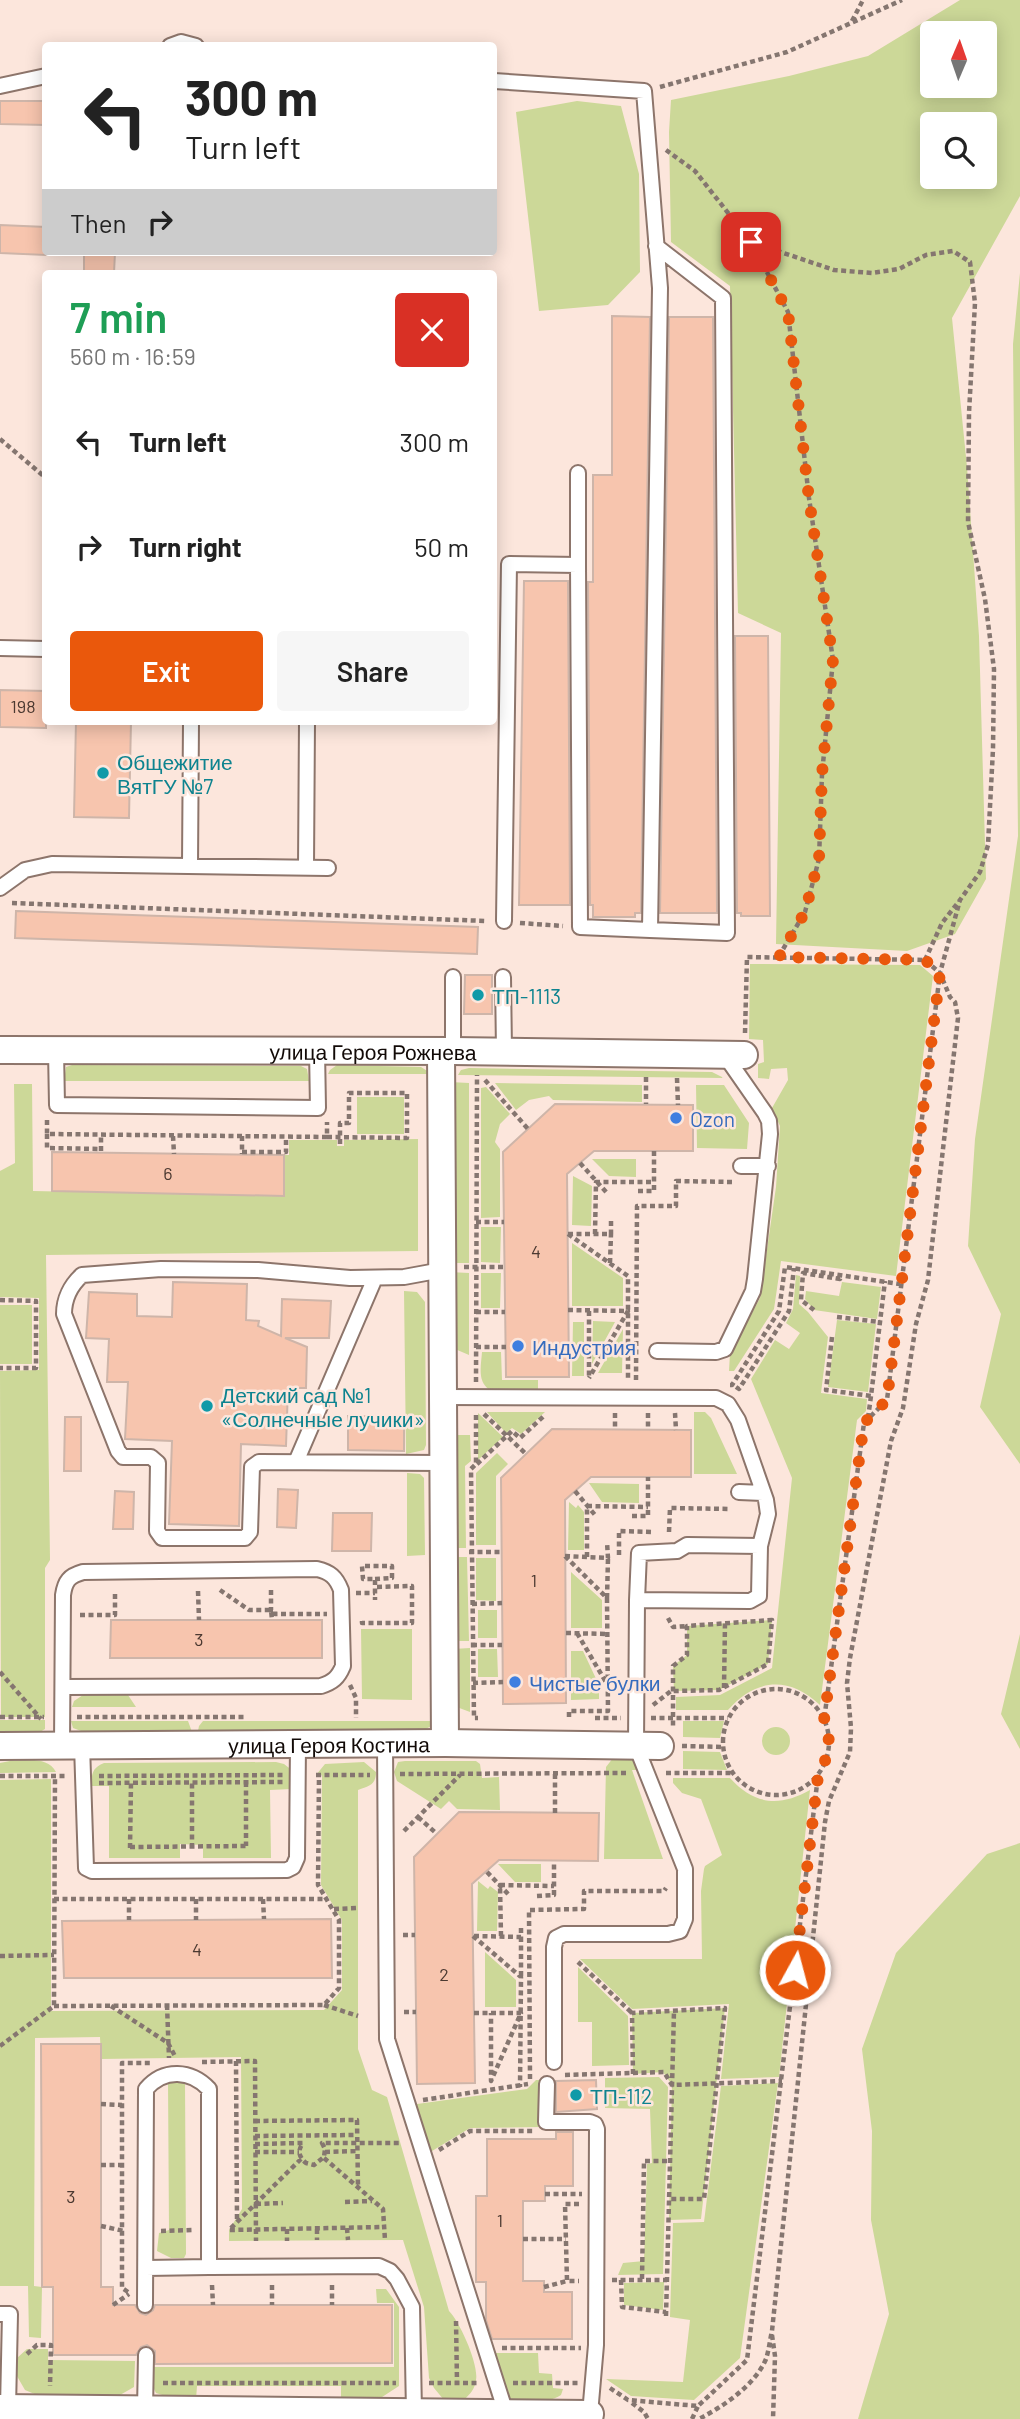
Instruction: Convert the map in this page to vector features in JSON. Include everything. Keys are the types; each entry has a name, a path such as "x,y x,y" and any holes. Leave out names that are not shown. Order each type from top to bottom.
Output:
{"street":[{"name":"улица Героя Рожнева","path":"0,1050 503,1051 734,1055"},
{"path":"445,1743 442,1269 447,1051"},
{"name":"улица Героя Костина","path":"0,1746 445,1743 648,1746"},
{"path":"4,2408 589,2416"}],"lane":[{"path":"0,86 42,77"},
{"path":"497,81 644,91 660,288 650,930"},
{"path":"578,473 580,927 727,933 723,299 656,246"},
{"path":"504,921 509,564 578,565"},
{"path":"0,648 42,649"},
{"path":"190,865 191,725"},
{"path":"306,867 307,725"},
{"path":"0,888 25,870 51,864 328,868"},
{"path":"447,1051 453,977"},
{"path":"503,977 503,1051"},
{"path":"57,1050 57,1105 318,1108 317,1051"},
{"path":"657,1351 716,1352 725,1349 752,1291 768,1166 769,1121 734,1055"},
{"path":"747,1166 768,1166"},
{"path":"442,1269 404,1277 350,1279 244,1269 161,1269 82,1275 75,1282 64,1303 64,1314 118,1451 123,1457 151,1457 158,1463 157,1531 162,1538 245,1538 250,1532 251,1467 258,1462 443,1463"},
{"path":"296,1462 375,1278"},
{"path":"443,1398 478,1403 630,1397 716,1398 727,1404 742,1428 764,1493 768,1514 760,1546 760,1592 754,1599 637,1601"},
{"path":"741,1492 764,1493"},
{"path":"554,2062 556,1938 564,1934 668,1934 680,1931 685,1919 685,1869 648,1746 635,1718 639,1553 677,1550 687,1545 760,1546"},
{"path":"63,1687 321,1686 332,1683 343,1666 341,1590 338,1581 329,1572 317,1569 83,1572 72,1575 65,1583 63,1595 63,1687 63,1717 83,1776 86,1868 92,1871 287,1870 293,1867 297,1858 298,1744"},
{"path":"385,1744 387,2039 506,2413"},
{"path":"145,2305 146,2089 162,2076 176,2073 201,2080 209,2089 209,2267"},
{"path":"541,2080 546,2122 590,2122 595,2124 597,2129 594,2383 589,2416"},
{"path":"146,2268 379,2266 390,2271 403,2287 413,2313 413,2383 401,2414"},
{"path":"0,2314 10,2315 9,2372 4,2408"},
{"path":"145,2410 146,2355"}],"path":[{"path":"852,22 863,0"},
{"path":"644,91 787,52 902,0"},
{"path":"648,137 695,171 751,242 788,312 809,499 833,660 822,774 819,859 805,912 779,957"},
{"path":"751,242 834,270 872,273 899,269 926,255 953,251 970,262 975,303 969,413 968,522 985,599 994,669 988,845 980,872 942,923 925,960"},
{"path":"0,439 42,475"},
{"path":"824,1720 864,1423 887,1400 940,973 960,900"},
{"path":"12,903 504,921 580,927"},
{"path":"698,2406 701,2419 752,2380 766,2358 772,2331 825,1822 830,1801 850,1752 847,1683 850,1658 891,1441 903,1408 916,1324 928,1280 958,1018 955,1002 950,997 940,973 925,960 747,957 734,1055"},
{"path":"476,1464 477,1075"},
{"path":"477,1087 491,1075"},
{"path":"677,1078 678,1105"},
{"path":"485,1080 528,1129"},
{"path":"327,1138 340,1138 407,1138 407,1093 349,1093 349,1123 340,1123 340,1138 340,1146"},
{"path":"47,1134 47,1148 101,1151 101,1135"},
{"path":"173,1136 174,1154"},
{"path":"242,1136 242,1153 286,1153 286,1137"},
{"path":"638,1191 654,1191 654,1151"},
{"path":"580,1163 607,1193"},
{"path":"630,1397 637,1206 676,1206 676,1181 751,1182 747,1166"},
{"path":"596,1182 654,1182"},
{"path":"596,1182 596,1234"},
{"path":"610,1264 611,1219"},
{"path":"476,1222 504,1222"},
{"path":"611,1234 568,1234 628,1276 630,1397"},
{"path":"442,1269 505,1267"},
{"path":"739,1389 789,1311 794,1270 840,1279 841,1275"},
{"path":"803,1273 801,1300 814,1310"},
{"path":"868,1419 885,1282"},
{"path":"0,1300 36,1301 36,1368 0,1368"},
{"path":"568,1310 628,1311"},
{"path":"589,1311 589,1398"},
{"path":"589,1378 628,1311"},
{"path":"476,1312 505,1312"},
{"path":"837,1317 880,1322"},
{"path":"832,1337 825,1390 871,1396"},
{"path":"476,1347 506,1347"},
{"path":"615,1429 615,1408 630,1397"},
{"path":"478,1403 492,1409"},
{"path":"478,1403 506,1436 526,1454"},
{"path":"648,1408 648,1430"},
{"path":"483,1718 474,1718 471,1469 512,1431 520,1438 552,1409 540,1409"},
{"path":"676,1430 675,1409 685,1409"},
{"path":"632,1516 648,1516 648,1477"},
{"path":"575,1491 595,1515"},
{"path":"619,1559 619,1531 670,1532 670,1508 743,1509 741,1492"},
{"path":"587,1506 648,1507"},
{"path":"587,1506 587,1557"},
{"path":"607,1542 608,1711"},
{"path":"444,1553 502,1552"},
{"path":"607,1598 565,1556 608,1558"},
{"path":"362,1566 392,1566 393,1578 375,1579 363,1579 362,1566"},
{"path":"375,1579 375,1600"},
{"path":"362,1613 362,1623 367,1626 412,1623 412,1587 375,1587"},
{"path":"220,1590 249,1610 275,1610 275,1614 335,1614"},
{"path":"184,1591 233,1590"},
{"path":"258,1590 285,1590"},
{"path":"271,1590 272,1620"},
{"path":"105,1591 129,1591"},
{"path":"72,1615 115,1618 115,1591"},
{"path":"198,1591 199,1620"},
{"path":"362,1593 362,1603"},
{"path":"472,1604 502,1604"},
{"path":"635,1718 674,1691 719,1690 768,1664 772,1620 673,1627 666,1614"},
{"path":"724,1688 725,1623"},
{"path":"674,1691 673,1666 687,1655 687,1626"},
{"path":"566,1633 607,1634"},
{"path":"577,1633 608,1685"},
{"path":"444,1646 502,1645"},
{"path":"0,1672 40,1717"},
{"path":"473,1683 503,1682"},
{"path":"774,1688 791,1690 807,1698 819,1710 830,1742 827,1760 818,1776 804,1788 788,1794 770,1795 752,1790 738,1780 727,1765 723,1747 728,1718 742,1700 757,1692 774,1688"},
{"path":"569,1718 569,1711 618,1711 618,1718"},
{"path":"0,1717 249,1717"},
{"path":"342,1718 369,1718"},
{"path":"556,1718 578,1718"},
{"path":"588,1718 728,1718"},
{"path":"648,1746 723,1747"},
{"path":"192,1858 192,1782 196,1762"},
{"path":"555,1774 555,1813"},
{"path":"83,1776 91,1783 131,1783 285,1782 298,1775"},
{"path":"319,1775 318,1885 340,1920 339,1987 324,2005"},
{"path":"54,2006 55,1776"},
{"path":"692,2419 698,2406 747,2360 818,1776"},
{"path":"246,1782 246,1858"},
{"path":"130,1858 131,1783"},
{"path":"418,1817 437,1834"},
{"path":"130,1847 246,1846"},
{"path":"537,1896 554,1895 554,1861"},
{"path":"486,1872 509,1895"},
{"path":"500,1885 554,1886"},
{"path":"500,1885 501,1936"},
{"path":"54,1899 327,1899"},
{"path":"129,1899 129,1920"},
{"path":"196,1899 197,1920"},
{"path":"263,1899 264,1919"},
{"path":"333,1909 358,1909"},
{"path":"520,2087 522,1928"},
{"path":"521,1937 473,1936 521,1977"},
{"path":"0,1956 54,1955"},
{"path":"578,1962 632,2013 633,2074"},
{"path":"167,2005 169,2062"},
{"path":"0,2046 54,2006 324,2005 358,2016"},
{"path":"110,2006 168,2043"},
{"path":"632,2013 725,2008 704,2199 669,2199"},
{"path":"621,2280 622,2307 666,2314 674,2011"},
{"path":"474,2012 521,2013"},
{"path":"491,2013 491,2091"},
{"path":"491,2081 521,2013"},
{"path":"153,2063 162,2056 168,2043"},
{"path":"236,2061 237,2222"},
{"path":"196,2062 255,2061 256,2241"},
{"path":"145,2305 122,2288 122,2063 183,2062"},
{"path":"564,2075 664,2073 672,2085"},
{"path":"406,2103 527,2086 541,2080"},
{"path":"672,2085 782,2081"},
{"path":"101,2104 122,2105"},
{"path":"255,2121 357,2120 358,2188"},
{"path":"435,2152 470,2131 536,2131"},
{"path":"255,2136 357,2135"},
{"path":"255,2144 303,2143 299,2152 301,2159 314,2165 324,2158 322,2143 405,2143"},
{"path":"325,2152 357,2151"},
{"path":"255,2152 299,2152"},
{"path":"324,2158 383,2209 384,2240"},
{"path":"229,2241 229,2230 301,2159"},
{"path":"642,2279 644,2161 670,2161"},
{"path":"101,2165 122,2165"},
{"path":"545,2194 590,2194"},
{"path":"345,2202 374,2201"},
{"path":"256,2204 283,2203"},
{"path":"567,2281 565,2204 590,2204"},
{"path":"101,2226 122,2231 384,2227"},
{"path":"347,2228 348,2240"},
{"path":"287,2229 287,2241"},
{"path":"317,2229 317,2241"},
{"path":"523,2239 566,2239"},
{"path":"544,2287 567,2281 667,2280"},
{"path":"272,2284 272,2305"},
{"path":"201,2285 224,2285"},
{"path":"212,2285 213,2305"},
{"path":"260,2285 284,2285"},
{"path":"320,2285 343,2285"},
{"path":"332,2285 332,2305"},
{"path":"113,2305 129,2293"},
{"path":"772,2331 775,2356 773,2419"},
{"path":"485,2348 578,2349 589,2342"},
{"path":"9,2372 37,2345 51,2345 50,2389"},
{"path":"145,2383 602,2383 639,2406 648,2419"},
{"path":"628,2400 698,2406"}],"green space":[{"path":"960,0 1020,0 1020,196 952,318 967,467 979,636 986,879 955,934 907,951 776,944 781,633 738,613 730,286 671,242 671,100 789,76 868,56 920,24 920,98 998,98 998,21 926,21"},
{"path":"577,101 621,106 639,174 640,272 608,305 539,311 516,112"},
{"path":"1020,273 1020,1464 980,1407 1001,1314 968,1246 975,1139 1018,836 1013,344"},
{"path":"750,964 920,965 933,976 896,1276 781,1261 774,1309 734,1371 729,1371 730,1353 760,1298 776,1187 780,1126 772,1108 788,1080 787,1068 771,1069 769,1079 758,1078 758,1064 764,1062 763,1040 749,1039"},
{"path":"337,1065 421,1067 432,1074 328,1074"},
{"path":"301,1066 307,1069 309,1081 64,1081 66,1067"},
{"path":"461,1070 712,1072 724,1078 458,1075"},
{"path":"450,1082 469,1083 469,1263 450,1263"},
{"path":"495,1083 642,1085 642,1102 553,1100 549,1096 529,1100 516,1110"},
{"path":"14,1084 32,1084 33,1191 284,1196 284,1155 289,1155 289,1140 337,1140 337,1146 344,1146 344,1140 418,1139 418,1251 46,1255 50,1560 45,1568 45,1717 1,1717 0,1371 39,1370 39,1298 0,1297 0,1171 15,1163"},
{"path":"696,1085 724,1085 749,1123 747,1149 697,1148"},
{"path":"486,1087 510,1114 500,1124 495,1142 500,1149 500,1217 481,1218 481,1088"},
{"path":"357,1097 404,1097 404,1134 357,1134"},
{"path":"592,1159 636,1159 636,1177 609,1176"},
{"path":"573,1176 592,1186 591,1226 572,1225"},
{"path":"481,1227 501,1227 500,1263 481,1262"},
{"path":"572,1243 623,1278 623,1306 572,1306"},
{"path":"449,1272 469,1273 469,1355 455,1349"},
{"path":"481,1273 501,1273 500,1308 481,1308"},
{"path":"796,1275 800,1276 799,1304 828,1337 821,1393 867,1399 866,1411 857,1420 820,1705 796,1689 773,1685 750,1692 728,1710 676,1710 676,1697 720,1695 772,1668 792,1478 751,1379 775,1340 789,1349 800,1333 786,1323 793,1309"},
{"path":"842,1282 881,1287 877,1319 814,1310 805,1299 806,1291 839,1296"},
{"path":"404,1291 417,1292 425,1302 426,1445 424,1450 406,1454"},
{"path":"0,1305 32,1305 32,1364 0,1364"},
{"path":"837,1320 876,1324 868,1392 828,1387"},
{"path":"593,1321 615,1322 592,1364"},
{"path":"573,1322 584,1322 584,1376 572,1376"},
{"path":"623,1329 622,1373 598,1373"},
{"path":"482,1352 501,1352 502,1380 538,1380 538,1390 490,1390 481,1378"},
{"path":"487,1412 545,1412 521,1434 512,1428 506,1433"},
{"path":"694,1412 705,1412 711,1418 737,1474 694,1474"},
{"path":"478,1413 503,1437 478,1460"},
{"path":"451,1435 470,1435 471,1461 465,1466 466,1548 452,1548"},
{"path":"497,1453 508,1464 496,1476 496,1545 476,1545 476,1473"},
{"path":"407,1473 420,1474 424,1478 425,1555 407,1556"},
{"path":"589,1483 639,1484 639,1503 602,1502"},
{"path":"569,1502 576,1508 578,1505 584,1512 584,1550 568,1550"},
{"path":"452,1557 467,1557 469,1641 453,1641"},
{"path":"476,1558 496,1558 496,1601 476,1600"},
{"path":"571,1572 602,1600 602,1628 571,1628"},
{"path":"478,1610 497,1610 497,1638 478,1638"},
{"path":"772,1620 768,1664 719,1690 674,1691 673,1666 687,1655 687,1626"},
{"path":"361,1629 412,1629 412,1700 362,1699"},
{"path":"1020,1634 1020,1749 1001,1714"},
{"path":"470,1648 470,1712 454,1706 453,1649"},
{"path":"478,1649 497,1649 498,1677 478,1677"},
{"path":"571,1651 583,1651 599,1685 599,1699 571,1700"},
{"path":"83,1695 128,1695 136,1707 72,1707 74,1701"},
{"path":"0,1720 45,1720 45,1729 40,1732 0,1732"},
{"path":"71,1721 188,1721 192,1732 81,1731 73,1728"},
{"path":"203,1721 435,1721 434,1725 419,1732 198,1731"},
{"path":"683,1721 724,1721 720,1738 683,1737"},
{"path":"776,1727 786,1731 790,1741 786,1751 776,1755 766,1751 762,1741 766,1731"},
{"path":"683,1751 720,1752 727,1770 683,1769"},
{"path":"613,1758 632,1758 639,1770 632,1770 663,1859 604,1859 606,1767"},
{"path":"42,1761 56,1772 0,1773 0,1763"},
{"path":"476,1761 480,1764 482,1778 499,1777 500,1810 457,1809 449,1801 441,1809 397,1781 394,1772 398,1762"},
{"path":"276,1762 293,1771 291,1789 270,1790 271,1858 203,1858 203,1845 180,1844 180,1858 109,1858 109,1786 91,1786 93,1772 100,1765"},
{"path":"364,1762 376,1772 376,1776 369,1786 358,1790 358,2049 372,2090 387,2097 449,2311 472,2354 476,2373 473,2389 464,2400 444,2400 429,2378 424,2307 403,2240 229,2241 229,2230 242,2209 241,2057 101,2059 100,2037 35,2038 34,2286 42,2287 41,2338 29,2337 28,2286 0,2286 0,1780 51,1779 51,2011 324,2010 342,1990 342,1920 321,1885 322,1775 316,1775 325,1764"},
{"path":"673,1778 730,1778 748,1794 778,1801 810,1790 779,2077 721,2079 729,2004 632,2009 580,1959 702,1959 701,1891 704,1869 722,1855 701,1799 682,1793 673,1783"},
{"path":"1020,1843 1020,2419 858,2419 889,2314 871,2220 872,2131 862,2049 896,1953 987,1854"},
{"path":"498,1864 541,1864 541,1882 515,1882"},
{"path":"478,1881 488,1889 490,1886 498,1892 497,1931 477,1931"},
{"path":"485,1952 516,1980 516,2007 485,2007"},
{"path":"578,1967 628,2016 629,2065 592,2066 592,2022 578,2022"},
{"path":"725,2008 701,2219 669,2220 672,2085 663,2072 633,2074 632,2013"},
{"path":"659,2077 668,2087 663,2274 618,2275 623,2263 644,2261 647,2164 652,2163 650,2109 605,2108 605,2078"},
{"path":"536,2080 542,2080 542,2127 470,2128 432,2151 429,2150 414,2115 417,2104 527,2089"},
{"path":"168,2082 185,2082 184,2258 171,2258 157,2251 159,2233 169,2230"},
{"path":"778,2083 740,2358 694,2400 631,2396 606,2379 683,2382 690,2320 670,2317 673,2223 704,2222 721,2086"},
{"path":"664,2282 663,2310 624,2305 624,2283"},
{"path":"376,2289 386,2289 399,2307 399,2386 379,2399 341,2400 341,2386 197,2386 196,2399 175,2399 156,2393 153,2387 153,2367 394,2367 394,2303 377,2303"},
{"path":"27,2349 48,2349 48,2360 135,2361 134,2387 120,2395 37,2395 25,2390 14,2371 17,2358"},
{"path":"493,2353 538,2353 539,2373 552,2374 553,2388 563,2389 561,2395 534,2402 506,2397"}],"building":[{"path":"0,101 42,101 42,125 0,124"},
{"path":"0,225 42,227 42,255 0,253"},
{"path":"84,256 115,256 114,270 84,270"},
{"path":"612,316 650,317 641,913 635,913 635,917 593,917 593,905 590,905 588,582 593,582 593,475 612,475"},
{"path":"669,317 713,317 717,913 660,913"},
{"path":"524,581 568,581 570,905 519,905"},
{"path":"735,636 768,636 770,916 741,916 741,913 737,913"},
{"path":"0,690 42,691 42,725 46,725 46,728 0,727"},
{"name":"Общежитие ВятГУ №7","path":"76,725 131,725 129,818 74,817"},
{"path":"16,911 478,927 477,954 15,938"},
{"name":"ТП-1113","path":"465,975 492,975 492,1014 464,1014"},
{"path":"555,1104 693,1105 693,1151 594,1151 567,1174 569,1377 506,1377 503,1152"},
{"path":"52,1152 284,1155 284,1196 52,1191"},
{"name":"Детский сад №1 «Солнечные лучики»","path":"173,1282 247,1284 246,1320 259,1321 258,1326 281,1336 282,1299 331,1301 329,1338 285,1338 307,1347 306,1388 288,1388 286,1446 241,1444 239,1526 169,1524 172,1441 125,1439 128,1382 107,1382 109,1339 86,1338 89,1292 137,1294 137,1316 172,1317"},
{"path":"348,1416 404,1417 404,1451 348,1450"},
{"path":"65,1417 81,1417 81,1471 64,1471"},
{"path":"552,1429 691,1430 691,1477 591,1477 565,1500 566,1703 503,1704 501,1478"},
{"path":"278,1489 298,1490 296,1528 277,1527"},
{"path":"115,1491 134,1492 133,1529 113,1529"},
{"path":"333,1513 372,1513 371,1551 332,1551"},
{"path":"111,1620 322,1620 322,1658 110,1658"},
{"path":"459,1812 599,1813 598,1861 499,1860 472,1884 475,2083 417,2084 414,1857"},
{"path":"331,1919 332,1978 64,1978 62,1921"},
{"path":"41,2044 101,2044 101,2287 113,2287 113,2305 135,2305 140,2313 146,2315 155,2305 392,2305 392,2363 155,2364 155,2351 147,2345 141,2347 136,2355 53,2355 53,2287 42,2287"},
{"name":"ТП-112","path":"596,2080 597,2109 556,2112 556,2081"},
{"path":"556,2132 573,2132 573,2186 545,2186 545,2201 523,2201 523,2281 544,2281 544,2292 572,2292 572,2339 492,2339 486,2320 486,2282 476,2282 476,2196 487,2196 487,2139 556,2139"}],"place":[{"name":"Общежитие ВятГУ №7","path":"103,773"},
{"name":"ТП-1113","path":"478,995"},
{"name":"Ozon","path":"676,1118"},
{"name":"Индустрия","path":"518,1346"},
{"name":"Детский сад №1 «Солнечные лучики»","path":"207,1406"},
{"name":"Чистые булки","path":"515,1682"},
{"name":"ТП-112","path":"576,2095"}],"route":[{"path":"751,242 788,312 809,499 833,660 822,774 819,859 805,912 779,957 925,960 940,973 887,1400 864,1423 824,1720 830,1742 827,1760 818,1776 795,1970"}]}
